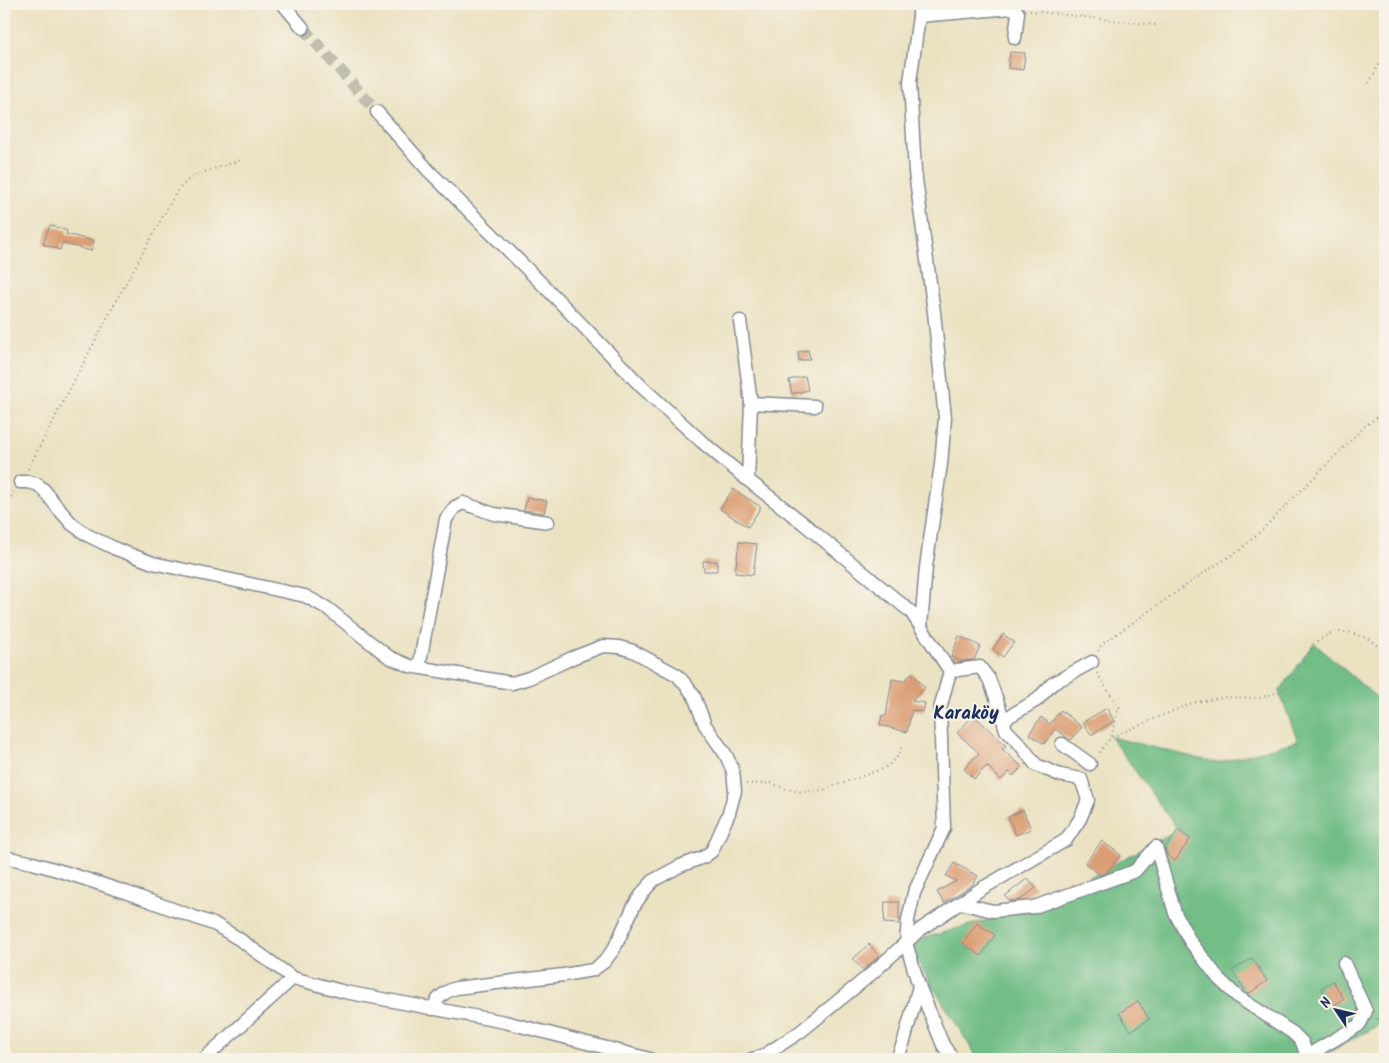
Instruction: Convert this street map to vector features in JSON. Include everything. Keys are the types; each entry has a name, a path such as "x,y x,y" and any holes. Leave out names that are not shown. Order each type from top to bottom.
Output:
{"street":[{"path":"283,4 303,28"},
{"path":"920,626 926,566 942,464 946,418 915,172 910,82 919,10 1012,8 1018,13 1015,38"},
{"path":"376,112 428,170 556,297 642,386 701,441 911,612 950,671 940,708 944,828 914,894 908,920 906,943 919,986 943,1045 954,1059"},
{"path":"740,321 751,403 748,480"},
{"path":"751,403 815,406"},
{"path":"20,482 37,484 72,524 87,535 116,549 153,562 305,596 327,608 389,657 410,666 512,683 529,678 603,646 618,647 633,651 677,675 686,685 694,696 706,725 726,755 733,771 735,789 729,813 712,851 704,857 680,866 654,880 634,906 614,949 604,962 593,970 456,988 446,991 438,998 432,1009"},
{"path":"419,667 446,519 455,506 463,503 494,514 548,522"},
{"path":"1003,720 1037,700 1052,684 1092,662"},
{"path":"752,1059 763,1056 800,1032 870,976 922,928 981,889 1066,840 1080,819 1088,800 1081,779 1060,775 1036,765 1006,730 989,678 980,667 950,671"},
{"path":"1062,744 1090,764"},
{"path":"960,903 993,911 1034,907 1135,871 1156,847 1175,913 1190,941 1219,979 1238,997 1293,1033 1302,1042 1307,1058 1359,1024 1366,1011 1344,963"},
{"path":"4,857 34,863 67,873 216,925 294,978 345,992 505,1022 650,1059"},
{"path":"204,1059 294,978"},
{"path":"897,1059 919,986"}],"path":[{"path":"1015,9 1156,24"},
{"path":"1369,84 1385,54"},
{"path":"4,510 115,302 177,191 196,175 247,158"},
{"path":"1090,764 1111,737 1118,707 1092,662 1102,644 1240,550 1366,425 1385,412"},
{"path":"1111,737 1192,704 1224,697 1259,698 1279,692 1292,682 1314,643 1334,632 1348,632 1367,638 1385,651"},
{"path":"735,789 747,783 771,783 786,789 802,792 823,790 885,768 896,757 903,744"}],"green space":[{"path":"1314,643 1385,705 1385,1022 1316,1059 978,1059 906,943 1034,907 1178,830 1111,737 1217,763 1298,741 1279,692"}],"building":[{"path":"1010,52 1025,53 1023,70 1008,68"},
{"path":"50,225 67,231 66,234 94,241 91,251 62,243 60,250 43,244"},
{"path":"808,350 810,359 799,361 798,352"},
{"path":"805,376 808,390 792,394 789,380"},
{"path":"733,489 761,507 748,527 720,509"},
{"path":"527,497 547,501 544,513 524,510"},
{"path":"739,542 757,544 753,575 735,573"},
{"path":"703,561 717,561 717,571 704,571"},
{"path":"1003,634 1014,642 1003,657 993,649"},
{"path":"959,636 980,646 974,660 961,661 951,657"},
{"path":"912,673 925,688 912,701 925,703 923,712 912,710 907,732 880,725 882,715 886,716 892,679 904,681"},
{"path":"1107,708 1114,721 1091,735 1083,722"},
{"path":"1061,710 1082,727 1071,740 1055,729 1044,744 1029,734 1041,717 1050,724"},
{"path":"974,715 1006,746 1002,749 1022,767 1013,776 1009,772 1001,780 987,766 974,779 964,769 979,753 957,733"},
{"path":"1023,810 1031,829 1016,835 1008,817"},
{"path":"1178,830 1190,839 1175,861 1167,855 1165,848"},
{"path":"1102,841 1121,855 1107,872 1100,875 1085,863"},
{"path":"954,863 978,876 972,885 944,903 937,892 956,881 946,876"},
{"path":"1028,878 1036,888 1020,900 1009,901 1005,896"},
{"path":"885,902 899,902 899,924 884,923"},
{"path":"977,923 995,935 981,956 963,943"},
{"path":"869,944 879,956 863,970 853,959"},
{"path":"1252,958 1267,981 1248,994 1232,971"},
{"path":"1333,981 1344,999 1332,1006 1321,988"},
{"path":"1138,1001 1149,1019 1131,1031 1119,1013"}],"tunnel":[{"path":"303,28 377,112"}],"district":[{"name":"Karaköy","path":"966,712"}]}
